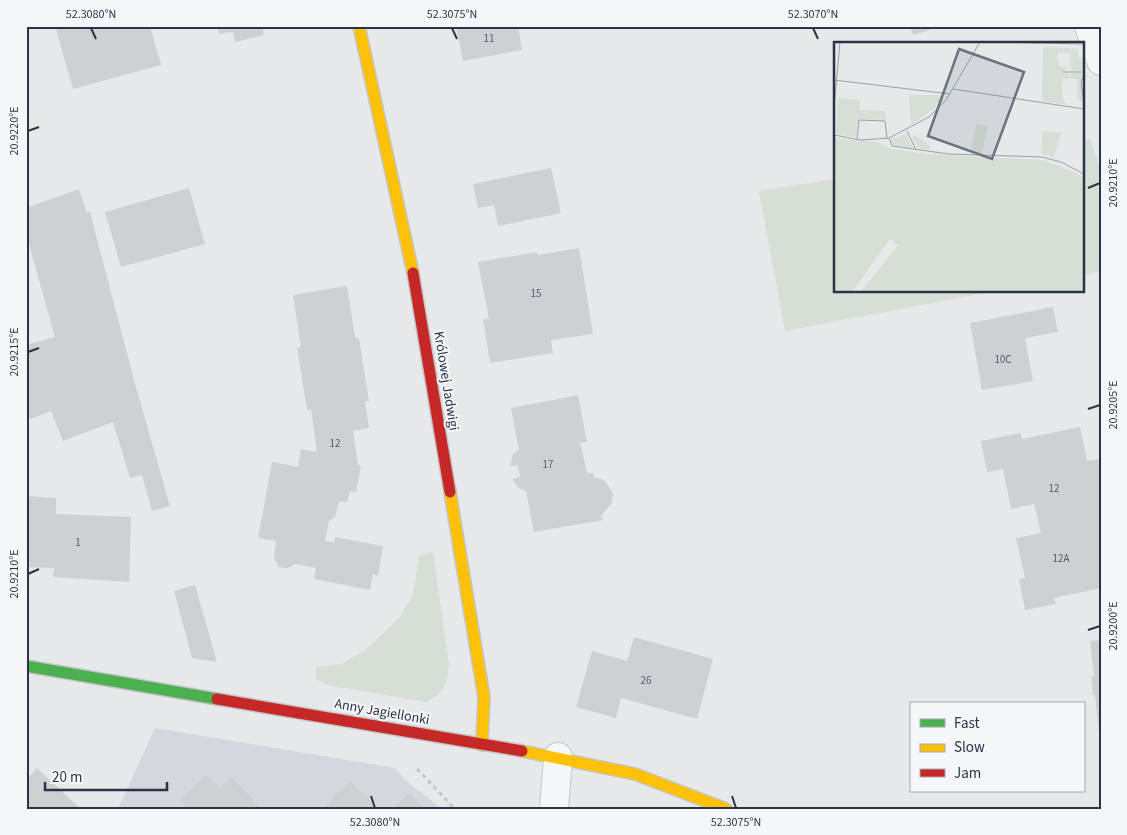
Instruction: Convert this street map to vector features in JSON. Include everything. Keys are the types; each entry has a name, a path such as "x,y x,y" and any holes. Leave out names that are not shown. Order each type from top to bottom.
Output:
{"street":[{"name":"Królowej Jadwigi","path":"359,26 413,270 484,697 482,745"},
{"path":"1089,26 1101,61"},
{"name":"Anny Jagiellonki","path":"26,666 558,757 635,774 726,809"},
{"path":"554,809 558,757"}],"shaded area":[{"path":"1090,139 1101,170 1101,271 1084,275 1084,140"},
{"path":"834,179 834,292 990,292 785,331 759,191"},
{"path":"433,552 449,665 445,683 440,692 426,702 327,685 316,679 316,667 342,664 368,648 401,616 413,594 419,555"},
{"path":"155,728 395,768 405,780 442,809 118,809"}],"building":[{"path":"55,26 150,26 161,65 73,89"},
{"path":"217,26 262,26 264,35 235,42 233,32 219,34"},
{"path":"456,26 518,26 522,50 463,61"},
{"path":"910,26 939,26 939,27 913,35"},
{"path":"551,168 561,213 498,226 494,205 478,208 473,184"},
{"path":"189,188 205,244 121,267 105,212"},
{"path":"79,189 87,213 90,212 134,380 170,506 152,511 142,475 130,478 113,422 63,441 51,411 28,420 26,414 26,345 55,337 26,234 26,208"},
{"path":"579,248 593,334 551,340 553,353 490,363 483,319 489,319 478,262 537,252 538,255"},
{"path":"347,286 355,338 359,338 369,401 365,401 369,428 353,431 358,465 361,466 356,492 350,491 347,502 339,501 335,517 329,521 325,541 334,542 335,537 383,546 378,576 373,574 370,590 314,579 316,568 295,564 288,568 279,567 274,558 276,541 258,538 272,462 298,467 301,449 317,452 311,409 307,410 297,348 301,347 293,295"},
{"path":"1053,307 1058,332 1025,338 1033,381 982,390 970,323"},
{"path":"578,395 587,442 578,443 581,445 587,473 593,473 594,477 604,480 613,493 612,503 601,516 603,520 534,532 526,491 519,488 513,481 513,479 520,477 518,465 510,466 513,454 519,450 511,408"},
{"path":"1080,427 1087,461 1101,459 1101,588 1054,598 1056,604 1025,610 1019,579 1025,578 1016,538 1041,533 1034,504 1011,509 1003,469 987,472 981,441 1020,433 1022,439"},
{"path":"26,496 56,498 56,514 131,517 129,582 53,577 54,568 26,567"},
{"path":"195,585 217,662 192,658 174,591"},
{"path":"634,637 713,659 697,719 621,698 616,718 576,707 592,651 627,661"},
{"path":"1101,640 1101,734 1099,734 1091,677 1094,677 1090,641"},
{"path":"37,768 81,809 26,809 26,780"},
{"path":"206,775 220,788 231,777 262,809 188,809 179,801"},
{"path":"351,782 376,806 373,809 324,809 335,795"},
{"path":"410,793 425,809 397,809 395,806"}],"traffic: fast":[{"path":"26,666 217,699"}],"traffic: slow":[{"path":"359,26 413,273"},
{"path":"450,492 484,697 482,745"},
{"path":"522,751 635,774 726,809"}],"traffic: jam":[{"path":"413,273 450,492"},
{"path":"217,699 522,751"}]}
